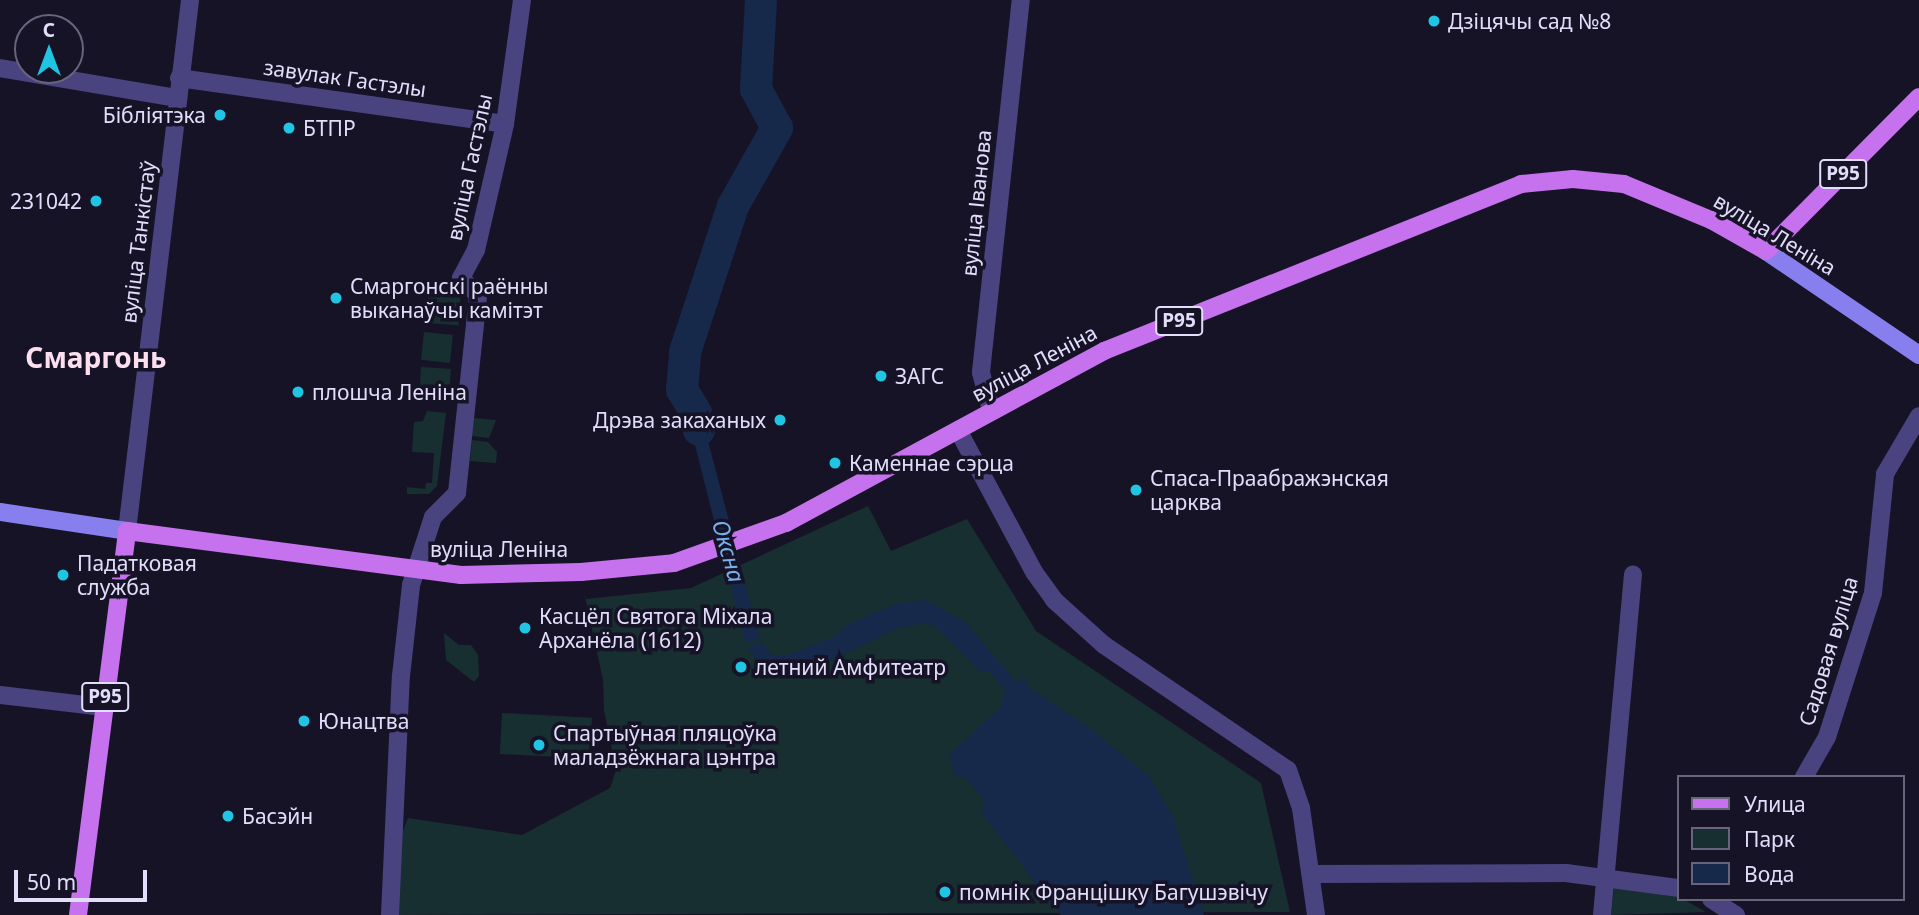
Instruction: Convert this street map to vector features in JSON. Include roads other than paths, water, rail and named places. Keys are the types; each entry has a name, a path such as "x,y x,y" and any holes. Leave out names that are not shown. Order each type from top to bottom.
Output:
{"main road":[{"name":"Р95","path":"1766,251 1919,97"},
{"name":"вуліца Леніна","path":"127,531 461,575 638,568 706,555 759,535 1104,351 1521,184 1573,178 1624,184 1711,220 1766,251 1919,355"},
{"path":"0,512 127,531"},
{"name":"Р95","path":"78,915 127,531"}],"street":[{"name":"вуліца Танкістаў","path":"127,531 190,0"},
{"name":"вуліца Гастэлы","path":"414,570 433,517 457,493 478,295 461,278 476,250 505,124 522,0"},
{"name":"вуліца Іванова","path":"991,410 981,372 1021,0"},
{"path":"0,68 177,98"},
{"name":"завулак Гастэлы","path":"179,78 505,124"},
{"name":"Садовая вуліца","path":"1805,775 1827,737 1873,593 1885,474 1919,416"},
{"path":"958,430 1034,572 1055,600 1104,645 1288,771 1301,808 1316,915"},
{"path":"390,915 401,676 414,570"},
{"path":"1602,915 1633,574"},
{"path":"0,695 104,707"},
{"path":"1311,874 1566,873 1678,888"}],"water":[{"path":"682,390 698,403 760,639 745,643 695,445 693,420"},
{"path":"926,600 965,622 1017,682 1024,676 1031,689 1091,729 1150,777 1173,817 1204,915 1061,915 982,814 983,799 966,778 954,775 949,755 1000,708 1005,691 990,672 980,672 937,627 923,623 897,629 829,661 790,673 764,669 747,648 761,642 772,655 785,656 834,637 847,625 895,604"}],"waterway":[{"name":"Оксна","path":"699,430 696,413 682,390 685,352 733,206 777,128 756,89 761,0"}],"place":[{"name":"Дзіцячы сад №8","path":"1434,21"},
{"name":"Бібліятэка","path":"220,115"},
{"name":"БТПР","path":"289,128"},
{"name":"231042","path":"96,201"},
{"name":"Смаргонскі раённы выканаўчы камітэт","path":"336,298"},
{"name":"ЗАГС","path":"881,376"},
{"name":"плошча Леніна","path":"298,392"},
{"name":"Дрэва закаханых","path":"780,420"},
{"name":"Каменнае сэрца","path":"835,463"},
{"name":"Спаса-Праабражэнская царква","path":"1136,490"},
{"name":"Падатковая служба","path":"63,575"},
{"name":"Касцёл Святога Міхала Арханёла (1612)","path":"525,628"},
{"name":"летний Амфитеатр","path":"741,667"},
{"name":"Юнацтва","path":"304,721"},
{"name":"Спартыўная пляцоўка маладзёжнага цэнтра","path":"539,745"},
{"name":"Басэйн","path":"228,816"},
{"name":"помнік Францішку Багушэвічу","path":"945,892"}],"district":[{"name":"Смаргонь","path":"96,357"}]}
